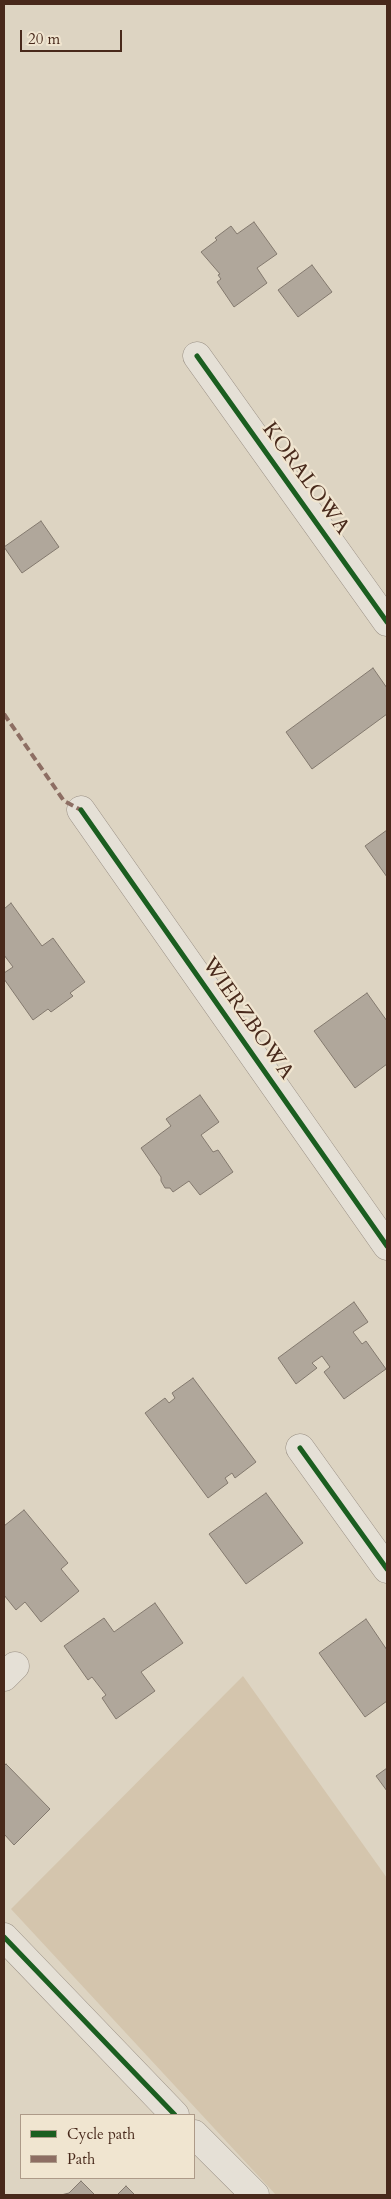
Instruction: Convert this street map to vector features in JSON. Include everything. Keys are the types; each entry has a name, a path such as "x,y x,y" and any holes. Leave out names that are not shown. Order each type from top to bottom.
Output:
{"street":[{"name":"KORALOWA","path":"197,356 387,622"},
{"name":"WIERZBOWA","path":"80,810 387,1246"},
{"path":"300,1448 387,1569"},
{"path":"4,1937 174,2114"},
{"path":"195,2135 255,2195"}],"shaded area":[{"path":"243,1676 387,1878 387,2195 276,2195 11,1909"}],"building":[{"path":"254,222 277,254 257,268 267,283 234,307 217,282 221,279 218,275 220,274 201,252 231,226 237,234"},
{"path":"312,265 332,292 298,317 278,290"},
{"path":"41,521 59,547 22,573 4,547"},
{"path":"373,668 387,688 387,714 312,769 286,732"},
{"path":"387,830 387,877 365,846"},
{"path":"11,903 42,946 53,938 85,982 70,993 73,996 51,1012 48,1009 33,1020 4,979 4,973 13,967 4,955 4,909"},
{"path":"367,993 387,1021 387,1064 355,1088 314,1031"},
{"path":"200,1095 219,1122 201,1135 213,1152 218,1150 233,1172 200,1195 189,1181 173,1192 170,1188 165,1188 161,1177 141,1148 171,1126 166,1119"},
{"path":"354,1302 368,1322 353,1332 362,1344 366,1341 386,1369 344,1399 324,1372 330,1367 322,1356 312,1363 317,1368 296,1384 278,1358"},
{"path":"193,1378 256,1462 235,1478 232,1473 225,1478 228,1483 208,1498 145,1413 165,1398 169,1403 175,1398 172,1393"},
{"path":"266,1493 303,1543 246,1584 209,1534"},
{"path":"24,1510 68,1563 61,1569 79,1591 41,1622 25,1602 16,1610 4,1595 4,1526"},
{"path":"155,1603 183,1643 141,1672 155,1691 116,1719 102,1698 106,1695 92,1677 88,1680 64,1646 104,1618 114,1632"},
{"path":"366,1619 387,1650 387,1701 365,1717 319,1653"},
{"path":"6,1764 50,1809 14,1845 4,1834 4,1766"},
{"path":"387,1768 387,1791 376,1776"},
{"path":"81,2181 95,2195 61,2195 69,2193"},
{"path":"126,2186 135,2195 117,2195"}],"marked path":[{"path":"4,714 64,801 81,810"}],"cycle path":[{"path":"197,356 387,622"},
{"path":"81,810 387,1246"},
{"path":"300,1448 387,1569"},
{"path":"4,1937 174,2114"}]}
